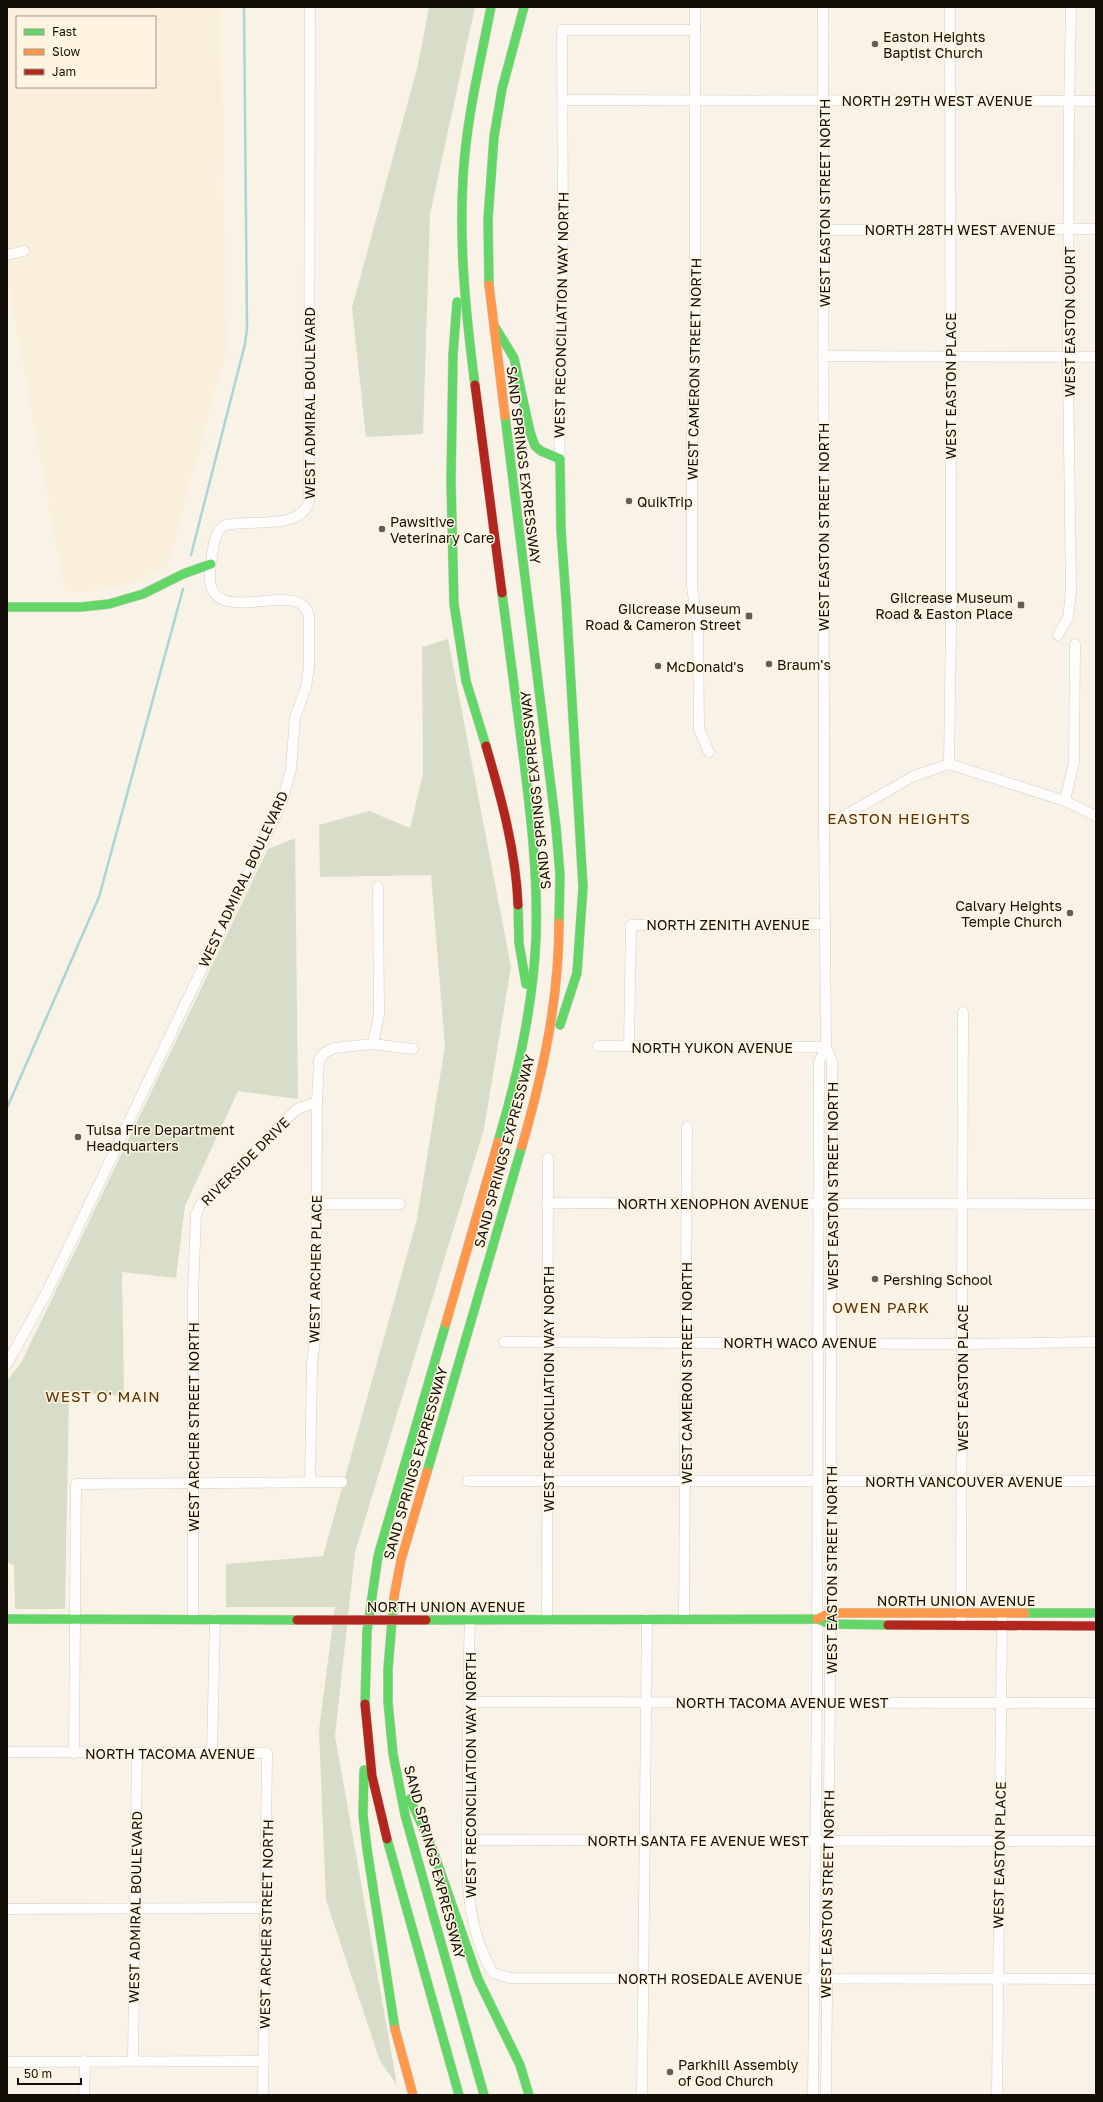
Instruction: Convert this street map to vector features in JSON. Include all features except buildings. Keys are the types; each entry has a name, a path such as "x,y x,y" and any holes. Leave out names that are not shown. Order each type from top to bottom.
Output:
{"main road":[{"name":"SAND SPRINGS EXPRESSWAY","path":"458,2093 379,1808 369,1755 366,1721 365,1641 370,1595 378,1556 520,1064 530,1008 536,944 536,864 466,309 462,246 465,154 492,7"},
{"name":"SAND SPRINGS EXPRESSWAY","path":"484,2095 405,1814 395,1766 388,1702 388,1669 394,1598 401,1560 537,1095 554,1008 559,962 561,911 556,827 492,320 487,250 490,172 501,95 524,7"},
{"path":"462,246 453,355 451,538 454,604 466,680 492,768 513,856 517,881 520,943 530,1008"},
{"path":"492,320 514,358 530,432 535,446 541,451 560,458"},
{"name":"WEST RECONCILIATION WAY NORTH","path":"537,1095 576,973 582,916 581,839 568,613 561,531 560,458"},
{"path":"7,607 81,607 109,604 143,594 182,574 211,564"},
{"name":"NORTH UNION AVENUE","path":"817,1619 830,1613 960,1620 1002,1625 1096,1626"},
{"name":"NORTH UNION AVENUE","path":"7,1619 817,1619 830,1624 960,1620 1002,1614 1096,1613"},
{"path":"366,1721 364,1822 397,2042 413,2095"},
{"path":"395,1766 431,1845 478,1979 520,2065 529,2095"}],"street":[{"name":"WEST ADMIRAL BOULEVARD","path":"7,1364 48,1290 205,959 276,816 288,783 295,718 306,687 309,667 308,613 305,607 296,602 223,601 214,594 208,577 216,537 223,526 241,522 294,519 305,512 309,500 310,7"},
{"name":"WEST CAMERON STREET NORTH","path":"695,7 696,100 692,587 698,627 699,729 709,752"},
{"name":"WEST EASTON STREET NORTH","path":"823,7 824,820 826,1047 832,1061 830,1702 826,2095"},
{"name":"WEST EASTON PLACE","path":"949,764 951,229 950,7"},
{"name":"WEST EASTON COURT","path":"1058,635 1068,618 1071,592 1069,101 1071,7"},
{"name":"WEST RECONCILIATION WAY NORTH","path":"560,458 558,405 563,230 562,30 695,30"},
{"name":"NORTH 29TH WEST AVENUE","path":"563,100 824,99 1096,101"},
{"name":"NORTH 28TH WEST AVENUE","path":"824,230 1096,229"},
{"path":"7,255 24,251"},
{"path":"824,356 950,358 1096,356"},
{"path":"1065,801 1074,762 1075,644"},
{"path":"824,820 840,818 914,776 949,764 1065,801 1096,816"},
{"path":"378,887 379,1015 373,1044 413,1050"},
{"name":"NORTH ZENITH AVENUE","path":"629,1046 631,925 825,924"},
{"name":"WEST EASTON PLACE","path":"960,1620 962,1481 963,1012"},
{"name":"WEST ARCHER PLACE","path":"310,1482 312,1364 316,1330 318,1068 321,1057 331,1048 373,1044"},
{"name":"NORTH YUKON AVENUE","path":"598,1046 826,1047"},
{"name":"WEST EASTON STREET NORTH","path":"813,2095 817,1702 819,1062 826,1047"},
{"name":"RIVERSIDE DRIVE","path":"194,1235 196,1214 201,1204 297,1109 317,1102"},
{"name":"WEST CAMERON STREET NORTH","path":"684,1619 687,1204 685,1192 687,1127"},
{"name":"WEST RECONCILIATION WAY NORTH","path":"547,1620 548,1158"},
{"name":"NORTH XENOPHON AVENUE","path":"547,1203 1096,1204"},
{"path":"316,1204 400,1204"},
{"name":"WEST ARCHER STREET NORTH","path":"193,1619 192,1482 194,1235"},
{"name":"NORTH WACO AVENUE","path":"504,1342 831,1342 962,1344 1096,1342"},
{"path":"818,1467 831,1467"},
{"path":"468,1481 818,1481"},
{"name":"NORTH VANCOUVER AVENUE","path":"831,1481 1096,1481"},
{"path":"74,1753 76,1484 342,1482"},
{"path":"818,1493 831,1492"},
{"name":"WEST EASTON PLACE","path":"996,2095 1002,1614"},
{"path":"212,1752 214,1619"},
{"path":"642,2095 647,1619"},
{"name":"WEST RECONCILIATION WAY NORTH","path":"470,1620 468,1702 468,1886 471,1909 484,1959 493,1973"},
{"name":"NORTH TACOMA AVENUE WEST","path":"468,1702 1096,1703"},
{"name":"NORTH TACOMA AVENUE","path":"7,1752 267,1753"},
{"name":"WEST ADMIRAL BOULEVARD","path":"133,2062 137,1752"},
{"name":"WEST ARCHER STREET NORTH","path":"264,2095 267,1753"},
{"name":"NORTH SANTA FE AVENUE WEST","path":"468,1840 1096,1841"},
{"path":"7,1909 135,1907 266,1908"},
{"name":"NORTH ROSEDALE AVENUE","path":"493,1973 502,1978 1096,1979"},
{"path":"84,2095 85,2061"},
{"path":"7,2062 264,2061"}],"shaded area":[{"path":"7,7 221,7 226,351 168,564 141,580 114,588 89,592 65,592 7,276"}],"green space":[{"path":"429,7 475,7 430,214 423,434 366,437 352,308 418,65"},
{"path":"448,639 511,967 484,1129 355,1552 335,1736 397,2085 380,2061 326,1900 319,1730 335,1607 226,1607 226,1564 323,1556 417,1219 445,1046 431,875 320,877 319,825 369,811 410,828 423,774 422,647"},
{"path":"295,838 298,1099 238,1091 185,1206 176,1278 122,1272 124,1396 69,1392 65,1609 15,1609 14,1565 7,1562 7,1381 22,1361 268,849"}],"waterway":[{"path":"191,555 245,344 247,328 244,7"},
{"path":"7,1108 99,897 183,589"}],"traffic: fast":[{"path":"475,385 464,282 462,230 463,178 470,113 491,7"},
{"path":"489,285 488,219 494,137 502,89 524,7"},
{"path":"457,302 453,355 451,481 454,604 466,681 486,746"},
{"path":"495,327 514,358 530,432 535,446 541,451 560,459"},
{"path":"505,416 556,827 560,875 559,923"},
{"path":"560,459 561,531 566,599"},
{"path":"7,607 81,607 109,604 143,594 183,574 211,564"},
{"path":"498,1142 512,1092 528,1016 532,990 536,938 536,892 531,823 502,593"},
{"path":"560,1025 577,973 583,887 566,599"},
{"path":"518,905 519,943 526,984"},
{"path":"427,1472 522,1146"},
{"path":"365,1704 367,1631 378,1556 446,1323"},
{"path":"394,1597 388,1669 388,1702 393,1754 405,1815 484,2095"},
{"path":"1025,1613 1096,1613"},
{"path":"7,1619 297,1620"},
{"path":"426,1620 817,1619 830,1624 888,1625"},
{"path":"364,1770 363,1815 367,1849 395,2029"},
{"path":"410,1799 431,1845 478,1979 520,2065 529,2095"},
{"path":"387,1839 459,2095"}],"traffic: slow":[{"path":"489,285 505,416"},
{"path":"522,1146 537,1091 553,1008 559,923"},
{"path":"446,1323 498,1142"},
{"path":"394,1597 401,1560 427,1472"},
{"path":"817,1619 830,1613 1025,1613"},
{"path":"395,2029 413,2095"}],"traffic: jam":[{"path":"475,385 502,593"},
{"path":"486,746 507,824 517,885 518,905"},
{"path":"297,1620 426,1620"},
{"path":"888,1625 1096,1626"},
{"path":"365,1704 372,1776 387,1839"}],"place":[{"name":"Easton Heights Baptist Church","path":"875,44"},
{"name":"QuikTrip","path":"629,501"},
{"name":"Pawsitive Veterinary Care","path":"382,529"},
{"name":"Gilcrease Museum Road & Easton Place","path":"1021,605"},
{"name":"Gilcrease Museum Road & Cameron Street","path":"749,616"},
{"name":"Braum's","path":"769,664"},
{"name":"McDonald's","path":"658,666"},
{"name":"Calvary Heights Temple Church","path":"1070,913"},
{"name":"Tulsa Fire Department Headquarters","path":"78,1137"},
{"name":"Pershing School","path":"875,1279"},
{"name":"Parkhill Assembly of God Church","path":"670,2072"}],"district":[{"name":"EASTON HEIGHTS","path":"899,818"},
{"name":"OWEN PARK","path":"881,1307"},
{"name":"WEST O' MAIN","path":"103,1396"}]}
